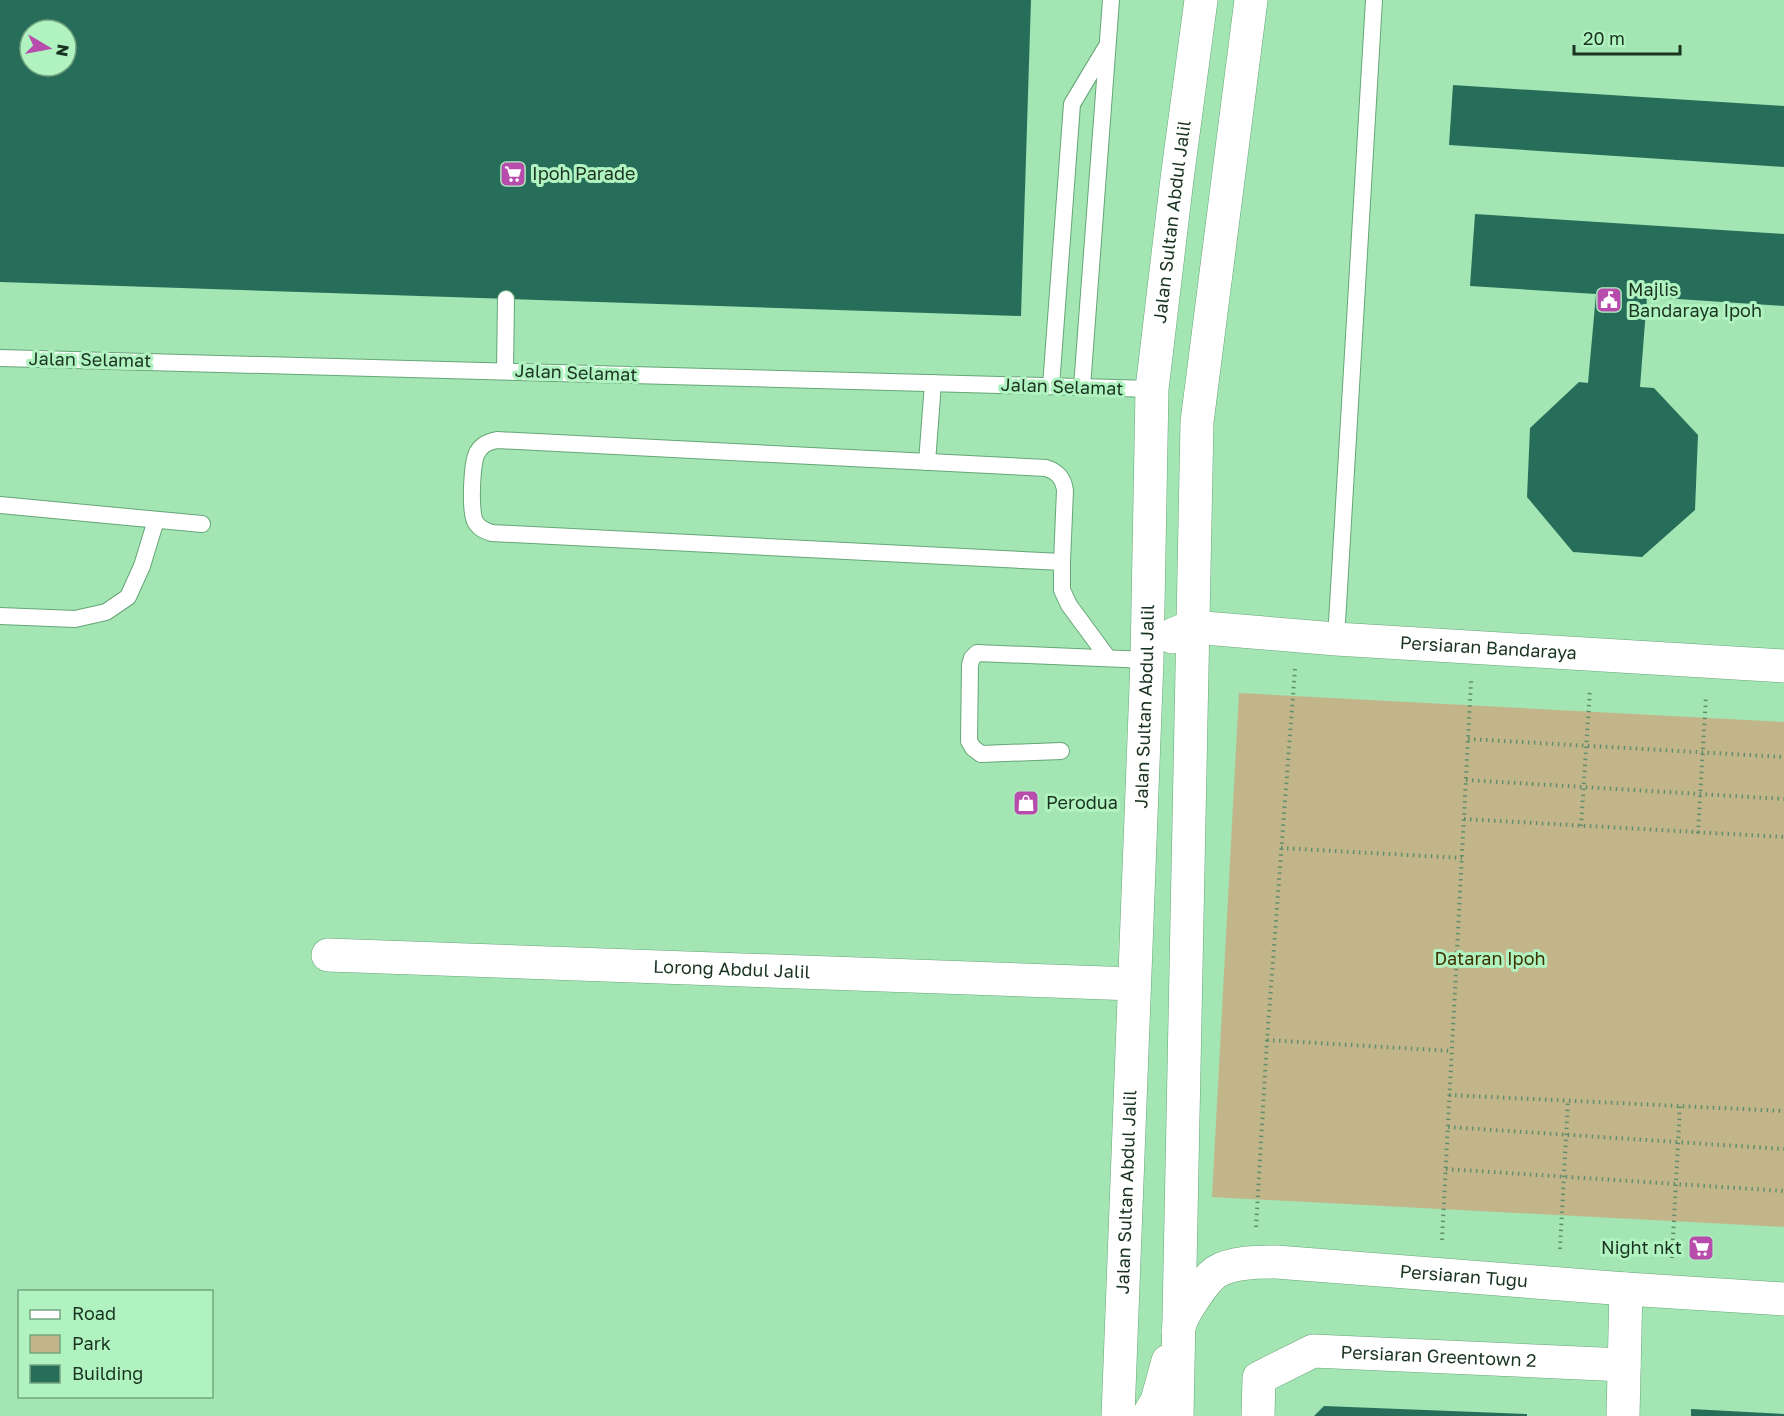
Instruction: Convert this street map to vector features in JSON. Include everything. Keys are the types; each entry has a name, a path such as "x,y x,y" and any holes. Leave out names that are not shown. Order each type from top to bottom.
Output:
{"street":[{"name":"Jalan Sultan Abdul Jalil","path":"1118,1416 1146,660 1152,389 1177,179 1202,0"},
{"path":"1177,1416 1197,422 1251,0"},
{"path":"1149,527 1156,541 1157,572 1164,601 1176,617 1192,627"},
{"path":"1141,788 1152,763 1156,680 1160,653 1174,634 1192,627"},
{"name":"Persiaran Bandaraya","path":"1192,627 1336,639 1784,666"},
{"name":"Lorong Abdul Jalil","path":"328,955 1134,984"},
{"name":"Persiaran Tugu","path":"1178,1329 1203,1285 1217,1272 1234,1266 1254,1263 1276,1262 1784,1299"},
{"path":"1623,1416 1626,1289"},
{"path":"1148,1416 1157,1401 1178,1329"},
{"name":"Persiaran Greentown 2","path":"1258,1416 1259,1378 1313,1351 1624,1365"}],"lane":[{"path":"1082,387 1111,0"},
{"path":"1336,639 1374,0"},
{"path":"1051,386 1072,104 1107,46"},
{"path":"505,371 506,299"},
{"name":"Jalan Selamat","path":"0,358 1152,389"},
{"path":"927,462 933,383"},
{"path":"1062,562 492,533 482,530 474,522 472,511 475,460 478,450 486,443 497,441 1046,468 1056,471 1063,480 1065,490 1062,562 1061,582 1065,597 1108,658"},
{"path":"0,506 202,524"},
{"path":"0,616 75,619 106,612 128,597 156,520"},
{"path":"1061,751 981,754 974,748 969,741 972,658 977,653 1146,660"}],"path":[{"path":"1254,1263 1267,1040 1297,636"},
{"path":"1440,1275 1472,647"},
{"path":"1581,826 1592,654"},
{"path":"1698,832 1708,661"},
{"path":"1468,739 1784,757"},
{"path":"1466,780 1784,799"},
{"path":"1464,819 1784,837"},
{"path":"1281,848 1462,858"},
{"path":"1267,1040 1452,1051"},
{"path":"1449,1095 1784,1111"},
{"path":"1559,1284 1568,1100"},
{"path":"1670,1292 1680,1106"},
{"path":"1448,1127 1784,1149"},
{"path":"1446,1170 1784,1191"}],"green space":[{"name":"Dataran Ipoh","path":"1239,693 1784,722 1784,1227 1212,1197"}],"building":[{"name":"Ipoh Parade","path":"0,0 1031,0 1021,316 0,282"},
{"path":"1453,85 1784,106 1784,167 1449,145"},
{"path":"1475,214 1784,234 1784,306 1647,297 1640,387 1654,388 1698,435 1695,510 1642,557 1573,552 1527,497 1530,428 1579,382 1588,383 1596,294 1470,286"},
{"path":"1324,1406 1527,1414 1527,1416 1314,1416"},
{"path":"1691,1409 1784,1414 1784,1416 1691,1416"}],"place":[{"name":"Ipoh Parade","path":"513,174"},
{"name":"Majlis Bandaraya Ipoh","path":"1609,300"},
{"name":"Perodua","path":"1026,803"},
{"name":"Night nkt","path":"1701,1248"}]}
